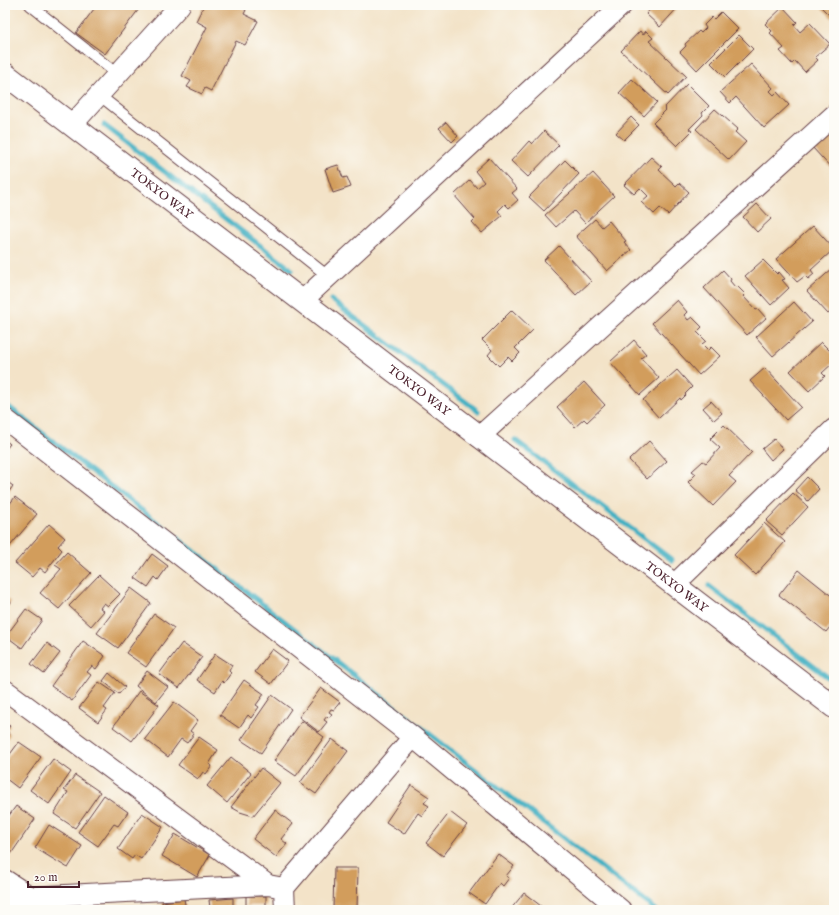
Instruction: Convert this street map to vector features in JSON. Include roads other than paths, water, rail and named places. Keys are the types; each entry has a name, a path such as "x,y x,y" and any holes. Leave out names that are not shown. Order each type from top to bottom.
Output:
{"main road":[{"name":"TOKYO WAY","path":"5,74 834,707"}],"street":[{"path":"72,125 180,5"},
{"path":"302,301 622,5"},
{"path":"479,437 834,115"},
{"path":"5,419 413,737 620,910"},
{"path":"674,585 834,429"},
{"path":"5,690 276,887 285,910"},
{"path":"5,898 276,887 413,737"},
{"path":"5,880 31,897"}],"lane":[{"path":"30,5 118,74"},
{"path":"99,95 329,277"}],"waterway":[{"path":"104,125 292,270"},
{"path":"331,300 478,411"},
{"path":"5,404 656,910"},
{"path":"515,440 672,560"},
{"path":"709,586 834,682"}]}
